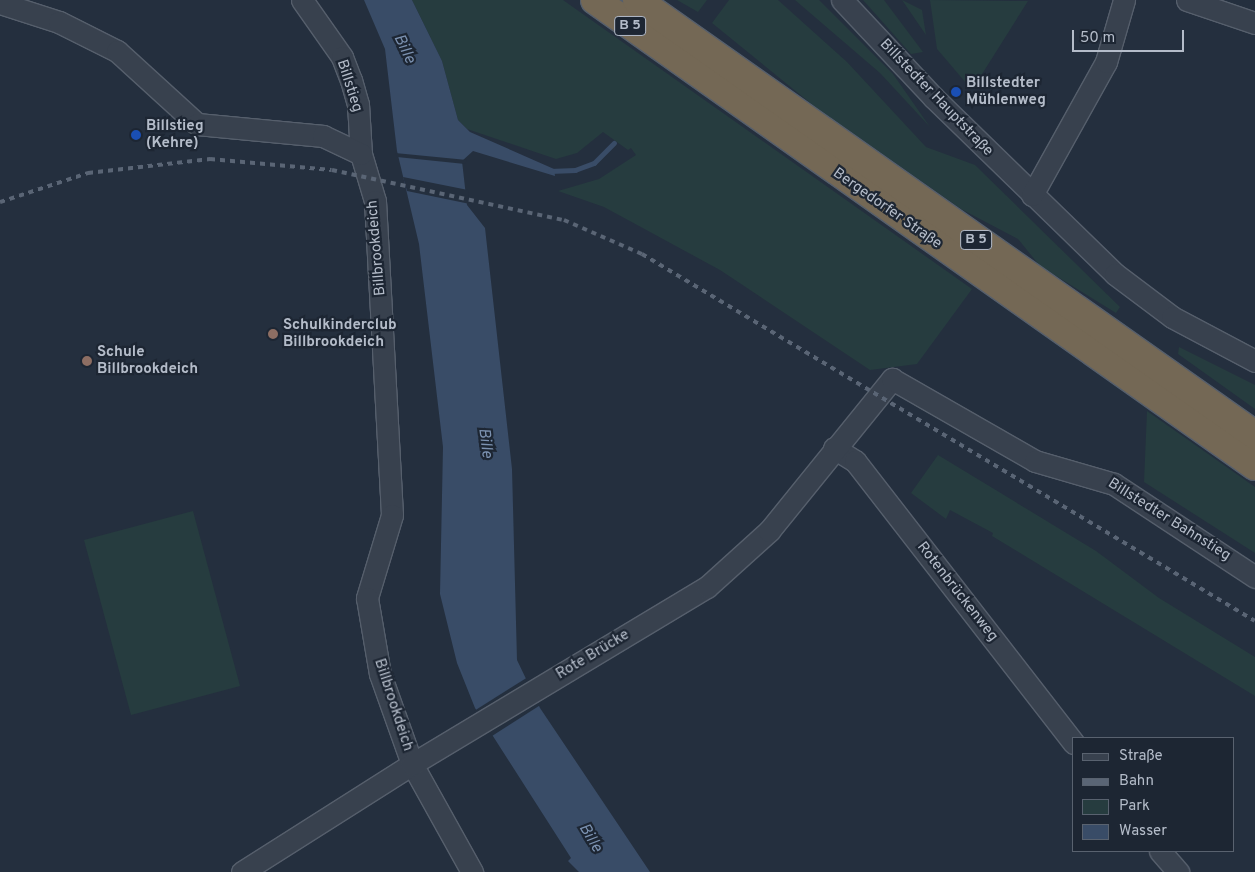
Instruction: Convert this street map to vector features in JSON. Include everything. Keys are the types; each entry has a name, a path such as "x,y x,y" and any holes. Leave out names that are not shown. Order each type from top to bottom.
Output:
{"highway":[{"name":"Bergedorfer Straße","path":"595,0 1255,466"},
{"name":"Bergedorfer Straße","path":"637,0 1255,435"}],"street":[{"name":"Billstieg","path":"302,0 342,57 351,80 358,104 361,154"},
{"name":"Billstedter Hauptstraße","path":"842,0 1032,195 1153,304 1201,334 1255,361"},
{"path":"1032,195 1106,62 1124,0"},
{"path":"1187,0 1255,23"},
{"path":"0,3 59,22 117,51 197,124 323,136 361,154"},
{"name":"Billbrookdeich","path":"361,154 375,201 392,515 367,598 380,674 412,764 472,872"},
{"name":"Rote Brücke","path":"242,872 412,764 707,587 769,531 834,448 892,379"},
{"name":"Billstedter Bahnstieg","path":"892,379 1035,461 1114,484 1255,577"},
{"name":"Rotenbrückenweg","path":"834,448 855,461 1072,740"},
{"path":"1161,852 1178,872"}],"green space":[{"path":"412,0 563,0 972,289 917,364 870,370 720,270 604,207 558,191 599,179 636,155 631,148 628,150 603,132 577,153 556,159 467,129 458,120 442,61"},
{"path":"677,0 707,0 698,12"},
{"path":"729,0 778,0 847,62 926,147 975,165 1120,307 1116,313 1040,266 1018,239 961,209 814,106 712,23"},
{"path":"795,0 819,0 893,74 930,127 880,73"},
{"path":"863,0 884,0 923,52 911,54"},
{"path":"902,0 922,10 926,35"},
{"path":"930,0 1028,1 972,90 937,49"},
{"path":"1179,347 1255,385 1255,409 1178,354"},
{"path":"1147,411 1255,487 1255,553 1144,482"},
{"path":"938,455 1096,551 1159,598 1255,657 1255,696 992,536 993,533 950,510 946,519 911,493"},
{"path":"193,511 240,686 131,715 84,540"}],"water":[{"name":"Bille","path":"364,0 412,0 442,61 458,120 470,132 554,169 555,176 473,151 462,161 467,205 485,228 512,469 517,660 540,708 650,872 579,872 568,861 571,858 475,708 457,663 440,594 443,447 419,244 397,151 385,49"}],"pier":[{"path":"395,153 467,160 465,164 397,157"},
{"path":"403,177 468,190 470,204 407,191"},
{"path":"528,677 542,704 492,736 474,711"}],"waterway":[{"path":"550,171 575,170 594,163 614,143"}],"railway":[{"path":"0,202 88,173 210,159 332,170 564,220 642,254 1255,621"}],"place":[{"name":"Billstedter Mühlenweg","path":"956,92"},
{"name":"Billstieg (Kehre)","path":"136,135"},
{"name":"Schulkinderclub Billbrookdeich","path":"273,334"},
{"name":"Schule Billbrookdeich","path":"87,361"}]}
